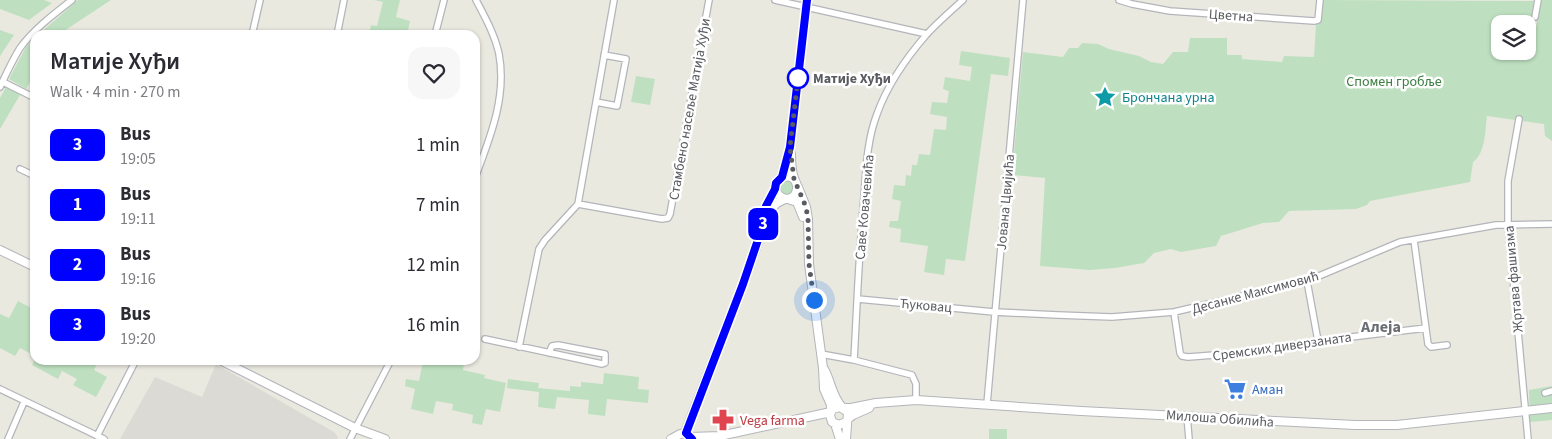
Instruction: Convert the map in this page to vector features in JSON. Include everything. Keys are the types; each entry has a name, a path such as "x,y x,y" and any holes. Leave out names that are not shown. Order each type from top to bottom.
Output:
{"street":[{"path":"37,30 52,15 72,0"},
{"path":"253,30 260,0"},
{"path":"337,30 344,0"},
{"path":"436,30 444,0"},
{"path":"476,0 493,34 499,53 501,74 499,105 480,165"},
{"path":"520,347 539,250 545,240 578,204 614,0"},
{"name":"Стамбено насеље Матија Хуђи","path":"578,204 662,219 668,218 709,0"},
{"path":"774,0 807,4 927,34"},
{"name":"Саве Ковачевића","path":"854,360 860,247 870,138 877,114 902,68 927,34 963,0"},
{"name":"Јована Цвијића","path":"987,404 1023,0"},
{"name":"Цветна","path":"1119,0 1170,10 1314,21 1318,20 1319,17 1320,0"},
{"path":"1533,15 1537,9 1538,0"},
{"path":"762,228 766,206 776,183 782,177 790,147 807,4"},
{"path":"30,38 22,46 1,84 30,96"},
{"path":"596,102 617,106 626,59 604,55"},
{"name":"Жртава фашизма","path":"1519,119 1508,180 1508,224 1528,439"},
{"path":"790,147 794,179 808,213 809,264 824,388 831,405 830,417 840,439"},
{"path":"20,169 30,174"},
{"path":"782,177 789,176 794,179"},
{"path":"689,436 762,228 771,209 777,203 794,196 798,188"},
{"path":"775,189 780,197 797,202 808,234"},
{"name":"Десанке Максимовић","path":"994,312 1112,317 1174,312 1307,281 1388,246 1508,224 1552,224"},
{"path":"1414,240 1428,344 1431,348 1447,345"},
{"path":"0,250 30,265"},
{"path":"1307,281 1318,341"},
{"name":"Ћуковац","path":"858,299 994,312"},
{"name":"Сремских диверзаната","path":"1174,312 1179,350 1182,356 1197,358 1426,328"},
{"path":"484,339 520,347 602,364 605,363 606,359 605,354 558,345 552,346 549,353"},
{"path":"821,354 854,360 912,375 916,384 916,400"},
{"path":"97,436 133,365"},
{"path":"230,365 355,428 385,439"},
{"path":"350,439 388,365"},
{"path":"823,368 838,402 848,414 846,439"},
{"path":"0,389 104,439"},
{"path":"1545,393 1552,391"},
{"name":"Милоша Обилића","path":"843,407 851,408 876,403 916,400 1081,412 1318,424 1397,425 1552,408"},
{"path":"8,439 24,402"},
{"name":"Милоша Обилића","path":"847,421 861,411 887,403"},
{"path":"673,438 680,434 716,438 800,420 831,411 837,407 843,407"},
{"path":"1187,416 1189,439"},
{"path":"800,420 819,419 841,425 847,421"}],"shaded area":[{"path":"216,365 218,365 334,432 338,437 337,439 120,439 155,377 202,397"}],"green space":[{"path":"0,0 44,0 52,3 29,20 0,9"},
{"path":"78,0 111,0 66,30 44,30"},
{"path":"374,0 400,0 396,17 410,21 408,30 370,30 371,25 377,26 383,2"},
{"name":"Спомен гробље","path":"1321,0 1534,1 1532,15 1491,15 1491,60 1536,60 1536,27 1542,0 1552,0 1552,141 1545,136 1544,124 1487,116 1483,147 1473,162 1470,182 1370,201 1367,205 1356,209 1289,211 1279,222 1263,223 1221,236 1216,246 1181,252 1171,249 1154,253 1144,263 1090,270 1040,266 1045,178 1012,175 1023,52 1063,57 1069,48 1078,48 1082,43 1098,44 1109,49 1139,56 1151,62 1163,64 1173,52 1188,52 1190,38 1227,38 1227,55 1242,55 1242,59 1282,62 1284,56 1314,57 1316,24"},
{"path":"0,30 14,35 0,56"},
{"path":"30,43 30,82 26,89 9,79"},
{"path":"961,51 1010,58 1008,76 991,74 965,261 946,259 944,275 924,272 928,246 900,242 901,229 889,227 890,221 898,221 901,201 892,199 894,185 905,186 906,175 911,176 912,165 917,165 919,154 930,155 934,129 946,130 947,117 930,114 932,102 947,103 949,91 943,89 945,77 970,81 972,67 959,65"},
{"path":"636,76 655,79 650,105 631,102"},
{"path":"6,87 20,95 0,129 0,98"},
{"path":"783,181 789,181 793,188 789,195 783,195 779,191 779,185"},
{"path":"18,301 30,307 30,353 20,348 15,356 0,348 0,314 9,318"},
{"path":"32,365 96,365 94,370 107,377 96,397 73,385 77,379 62,371 58,379"},
{"path":"422,365 464,365 463,370 485,375 484,378 506,383 500,412 486,409 482,425 472,423 473,415 452,410 453,404 436,401 433,414 411,409 415,389 405,386 406,379 419,381"},
{"path":"604,373 639,377 638,389 649,390 648,403 607,399 605,416 588,414 589,400 557,397 555,409 538,407 539,392 507,388 508,379 539,383 538,388 570,391 570,386 581,387 581,382 603,384"},
{"path":"1552,386 1552,420 1530,422 1529,390"},
{"path":"989,429 1007,429 1007,439 989,439"}],"bus line":[{"name":"3","path":"692,439 686,433 743,284 762,228 766,206 776,183 782,177 790,147 807,0"}],"place":[{"name":"Матије Хуђи","path":"798,78"},
{"name":"Брончана урна","path":"1105,97"},
{"name":"Аман","path":"1235,389"},
{"name":"Vega farma","path":"723,420"}],"district":[{"name":"Алеја","path":"1381,326"}],"route":[{"path":"798,78 799,70 790,147 794,179 808,213 809,264 814,300"}]}
